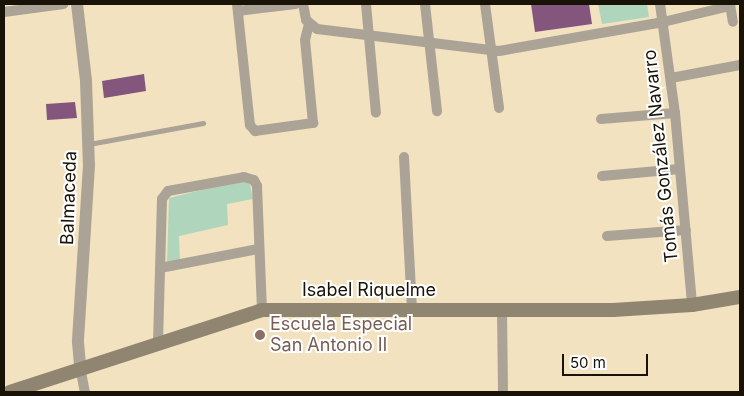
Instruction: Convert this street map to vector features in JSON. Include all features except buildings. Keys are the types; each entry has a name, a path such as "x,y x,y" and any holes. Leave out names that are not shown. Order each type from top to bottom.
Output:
{"main road":[{"name":"Isabel Riquelme","path":"10,392 80,367 262,310 613,310 740,301"}],"street":[{"path":"4,12 64,4"},
{"name":"Balmaceda","path":"77,4 89,144 78,342 80,367 86,392"},
{"path":"296,4 237,7 250,125 255,131 313,123 305,40 309,24 304,4"},
{"path":"366,4 376,113"},
{"path":"425,4 437,111"},
{"path":"485,4 499,108"},
{"name":"Tomás González Navarro","path":"660,4 676,113 692,305"},
{"path":"309,24 317,29 491,50 514,50 663,22 730,5 733,22"},
{"path":"671,78 740,65"},
{"path":"601,119 676,113"},
{"path":"404,157 412,309"},
{"path":"602,176 680,169"},
{"path":"158,342 162,199 172,190 251,178 258,186 258,249 262,310"},
{"path":"607,236 686,230"},
{"path":"160,268 258,249"},
{"path":"502,310 503,392"}],"lane":[{"path":"89,144 203,124"}],"green space":[{"path":"598,4 647,4 649,17 602,24"},
{"path":"241,180 250,184 253,199 227,204 228,225 179,236 180,261 167,262 169,198"}],"place":[{"name":"Escuela Especial San Antonio II","path":"260,335"}]}
